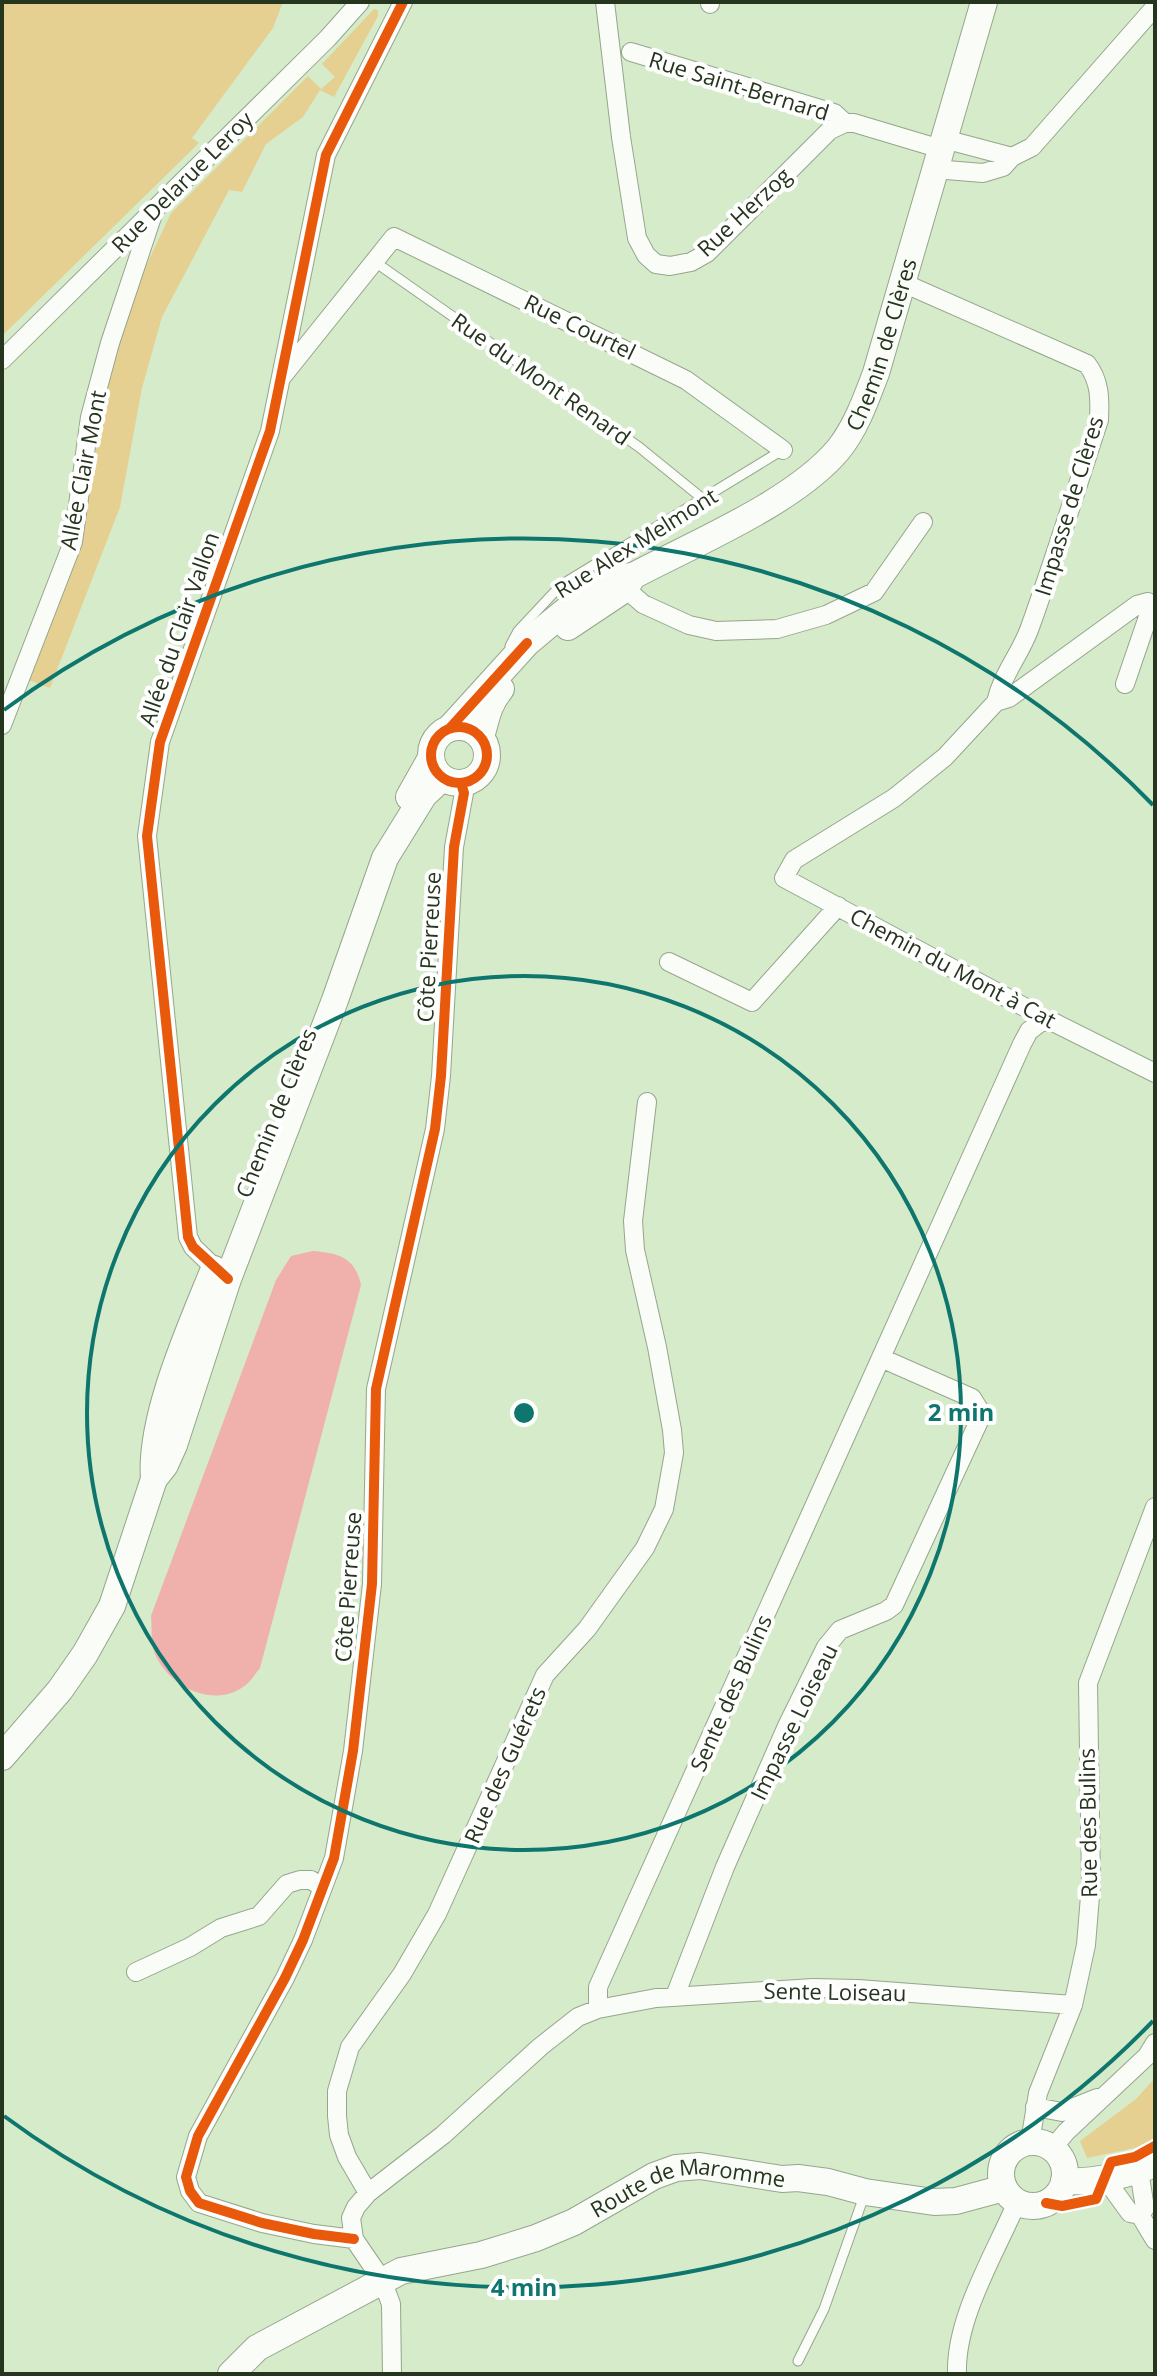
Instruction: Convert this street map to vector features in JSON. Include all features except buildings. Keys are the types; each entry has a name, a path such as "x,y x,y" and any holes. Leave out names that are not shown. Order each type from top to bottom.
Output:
{"street":[{"name":"Rue Delarue Leroy","path":"2,360 328,38 360,2"},
{"name":"Allée du Clair Vallon","path":"221,1274 193,1247 188,1237 147,836 160,742 270,431 326,155 403,2"},
{"name":"Rue Herzog","path":"605,2 637,238 646,255 656,264 670,266 691,262 707,253 823,137 845,123"},
{"name":"Chemin de Clères","path":"481,737 493,698 518,670 624,581 773,502 813,476 839,448 855,423 876,373 984,2"},
{"path":"845,123 940,152 983,173 1003,167 1012,157 1032,147 1155,7"},
{"name":"Rue Saint-Bernard","path":"631,52 834,113 845,123"},
{"path":"940,152 1012,157"},
{"name":"Allée Clair Mont","path":"2,725 73,542 90,417 110,343 154,211"},
{"name":"Rue Courtel","path":"375,262 394,237 686,380 786,448"},
{"path":"280,379 375,262"},
{"name":"Impasse de Clères","path":"901,282 1087,364 1096,376 1100,399 1099,420 1041,597 1025,640 1000,684 996,702"},
{"path":"624,581 643,604 689,625 716,631 777,629 826,615 874,592 923,522"},
{"name":"Chemin de Clères","path":"450,728 527,643 594,588 624,581"},
{"name":"Impasse de Clères","path":"784,878 794,860 894,798 945,757 996,702 1009,698 1137,605 1152,599"},
{"name":"Impasse de Clères","path":"1125,684 1152,599"},
{"path":"450,728 467,728 481,737 486,747 485,767 471,781 444,773 431,751 437,737 450,728"},
{"name":"Chemin de Clères","path":"2,1757 60,1690 112,1606 154,1479 154,1441 184,1342 221,1274 375,854 444,773"},
{"name":"Côte Pierreuse","path":"354,2239 262,2223 199,2203 190,2191 186,2177 198,2136 303,1940 334,1858 353,1751 372,1584 376,1389 435,1129 441,1076 454,847 464,793 444,773"},
{"name":"Chemin du Mont à Cat","path":"784,878 1030,1010 1042,1021 1055,1023 1155,1073"},
{"name":"Chemin du Mont à Cat","path":"669,962 752,1002 838,906"},
{"name":"Sente des Bulins","path":"598,2009 598,1987 1022,1044 1029,1031 1042,1021"},
{"name":"Rue des Guérets","path":"368,2193 347,2157 338,2126 337,2091 350,2047 402,1974 437,1914 545,1675 595,1618 645,1548 664,1509 674,1453 672,1430 635,1250 633,1221 647,1102"},
{"name":"Impasse Loiseau","path":"675,1996 725,1867 787,1726 826,1647 840,1630 894,1605 979,1421 980,1411 972,1398 881,1358"},
{"name":"Rue des Bulins","path":"1041,2145 1035,2107 1073,2005 1086,1945 1091,1884 1088,1683 1155,1507"},
{"path":"136,1972 190,1947 221,1928 259,1916 287,1884 311,1880 322,1887"},
{"name":"Sente Loiseau","path":"598,2009 675,1996 763,1990 858,1989 1073,2005"},
{"path":"392,2374 391,2304 382,2280 358,2249 351,2218 368,2193 443,2135 566,2024 598,2009"},
{"path":"1041,2145 1062,2160 1064,2181 1056,2197 1046,2203 1028,2206 1011,2195 1001,2173 1005,2158 1016,2147 1041,2145 1066,2132 1147,2056 1155,2043"},
{"path":"1035,2107 1062,2112 1107,2094"},
{"name":"Route de Maromme","path":"231,2374 257,2348 382,2280 406,2270 481,2255 549,2233 654,2176 676,2168 716,2167 944,2202 1011,2195"},
{"path":"1064,2181 1147,2168 1145,2208 1140,2215"},
{"path":"1104,2177 1130,2213 1140,2215 1155,2240"},
{"path":"957,2374 956,2353 965,2317 1011,2195"}],"lane":[{"name":"Rue du Mont Renard","path":"375,262 639,447 703,499"},
{"name":"Rue Alex Melmont","path":"502,659 518,631 561,585 786,448"},
{"path":"798,2361 824,2309 865,2192"}],"shaded area":[{"path":"2,2 283,2 273,28 192,138 199,143 2,336"},
{"path":"374,9 378,10 378,16 334,97 320,90 303,117 266,144 242,192 229,190 162,317 142,388 120,507 50,688 28,680 82,528 114,349 128,304 171,213 308,76 321,89 335,77 322,64"},
{"path":"313,1251 330,1253 350,1262 361,1285 260,1668 246,1685 230,1693 216,1696 203,1694 177,1682 158,1661 153,1648 151,1616 276,1280 291,1256"},
{"path":"1155,2078 1155,2140 1144,2146 1087,2158 1080,2141 1136,2099"}],"cycle path":[{"path":"228,1279 193,1247 188,1237 147,836 160,742 270,431 326,155 403,2"},
{"path":"450,728 527,643"},
{"path":"459,727 479,735 487,755 479,775 459,783 439,775 431,755 439,735 459,727"},
{"path":"354,2239 262,2223 199,2203 190,2191 186,2177 198,2136 303,1940 334,1858 353,1751 372,1584 376,1389 435,1129 441,1076 454,847 464,793 461,783"},
{"path":"1046,2203 1062,2206 1096,2199 1111,2162 1135,2157 1155,2146"}]}
